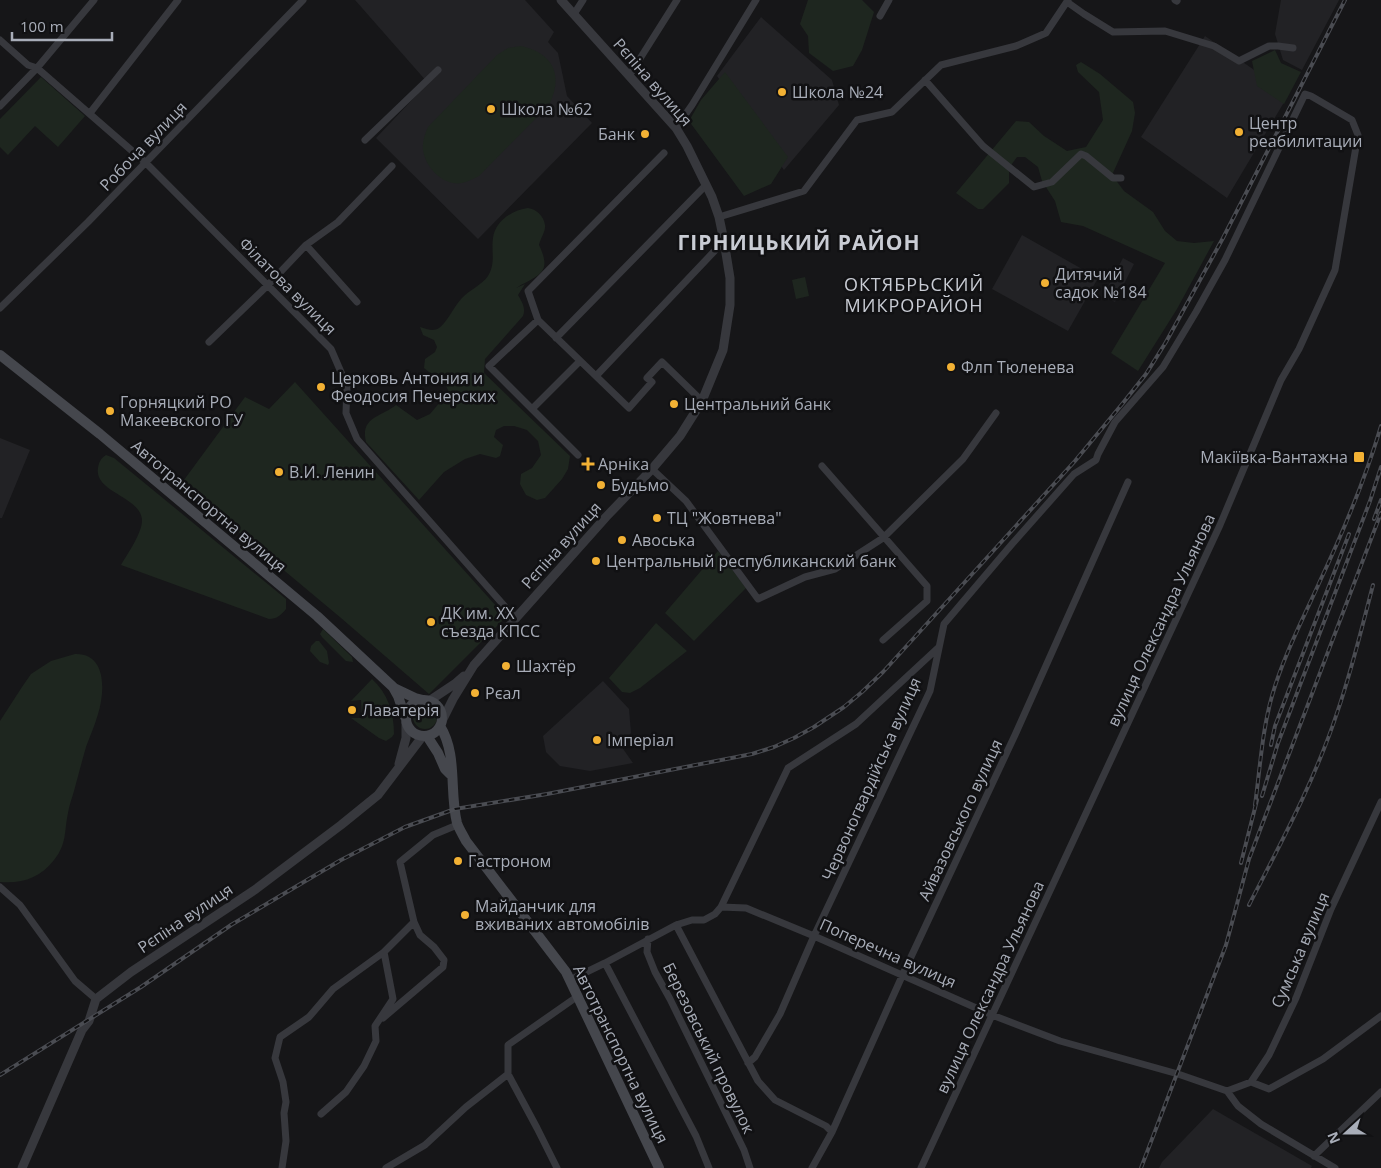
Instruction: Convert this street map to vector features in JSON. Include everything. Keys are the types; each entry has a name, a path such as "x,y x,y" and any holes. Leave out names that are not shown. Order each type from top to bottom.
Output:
{"main road":[{"name":"Автотранспортна вулиця","path":"0,355 100,434 317,616 393,687"},
{"path":"393,687 415,698 426,700 436,705 441,712 441,723 436,732 424,736"},
{"path":"393,687 412,732 424,736 438,753 445,769 453,777"},
{"path":"406,720 408,709 415,702 426,700"},
{"name":"Автотранспортна вулиця","path":"441,723 450,748 457,825 466,841 566,972 660,1168"}],"street":[{"path":"0,106 37,68 94,0"},
{"path":"90,113 178,0"},
{"name":"Робоча вулиця","path":"0,308 88,222 303,0"},
{"name":"Рєпіна вулиця","path":"441,723 474,665 680,436 702,401 723,350 730,305 730,278 719,217 706,185 676,128 561,0"},
{"path":"574,14 583,0"},
{"path":"629,76 677,0"},
{"path":"676,128 756,0"},
{"path":"880,16 889,0"},
{"path":"719,217 804,191 857,120 892,112 941,65 1016,46 1046,33 1068,1 1084,14 1113,32 1165,31 1214,46 1239,61 1269,46 1293,48"},
{"name":"Філатова вулиця","path":"0,40 28,65 37,68 146,163 331,350 347,386 346,413 357,439 515,618"},
{"path":"365,140 438,70"},
{"path":"925,80 983,146 1034,187 1052,182 1081,154 1113,178 1121,178"},
{"name":"Червоногвардійська вулиця","path":"748,1063 755,1057 780,1014 814,936 930,691 944,624 1074,474 1096,460 1115,422 1163,367 1225,260 1304,94"},
{"name":"вулиця Олександра Ульянова","path":"921,1168 1220,525 1281,380 1299,349 1336,270 1358,135 1352,120 1311,96 1304,94"},
{"path":"664,153 528,291 538,320 629,408 652,382 647,378 662,362 702,401"},
{"path":"209,342 306,245 338,222 392,166"},
{"path":"556,338 706,185"},
{"path":"596,376 724,241"},
{"path":"306,245 357,302"},
{"path":"538,320 489,366 578,455"},
{"path":"532,409 580,361"},
{"path":"652,469 686,501 758,599 805,577 836,569 884,538 964,459 996,413"},
{"path":"822,466 927,586 927,601 883,640"},
{"name":"Айвазовського вулиця","path":"812,1168 832,1132 903,974 1015,735 1128,482"},
{"path":"570,980 676,925 692,920 704,920 715,914 721,907 788,768 856,724 939,647"},
{"path":"426,700 456,683 474,665"},
{"path":"396,771 401,760 406,738 406,720"},
{"name":"Рєпіна вулиця","path":"96,999 132,972 256,889 342,825 378,795 424,736"},
{"name":"Сумська вулиця","path":"1251,1082 1269,1055 1296,998 1331,909 1381,802"},
{"path":"375,1026 443,967 444,960 434,947 420,935 414,922 400,862 432,835 457,825"},
{"path":"0,887 20,905 75,981 96,999 89,1021 82,1030 22,1168"},
{"name":"Поперечна вулиця","path":"721,907 746,908 903,974 992,1015 1060,1041 1227,1090"},
{"path":"282,1168 286,1140 284,1113 286,1102 283,1082 275,1058 280,1037 309,1017 332,989 384,952 414,922"},
{"path":"676,925 758,1081 775,1100 826,1126 832,1132"},
{"name":"Березовський провулок","path":"648,939 647,952 655,972 675,1008 744,1150 750,1168"},
{"path":"321,1114 346,1092 364,1066 376,1041 375,1026 393,999 384,952"},
{"path":"605,962 696,1136 709,1168"},
{"path":"556,1168 508,1074 508,1045 578,996"},
{"path":"1335,1168 1261,1124 1238,1106 1227,1090 1251,1082 1269,1089 1323,1059 1381,1016"},
{"path":"386,1168 394,1166 425,1145 466,1107 508,1074"},
{"path":"1314,1156 1381,1092"}],"shaded area":[{"name":"Школа №62","path":"355,0 525,0 554,32 548,42 558,53 567,96 592,123 478,239 376,138 428,83"},
{"path":"808,0 862,0 874,12 862,50 853,66 833,71 809,53 808,36 800,24"},
{"path":"1281,0 1339,0 1302,70 1283,60 1275,34"},
{"name":"Школа №24","path":"761,17 832,80 839,105 784,170 717,76"},
{"path":"1205,36 1289,94 1227,198 1141,137"},
{"path":"521,46 541,54 553,67 555,84 549,105 479,176 460,183 453,183 442,179 429,166 424,156 423,144 428,127 497,55 508,48"},
{"path":"1275,50 1281,63 1301,72 1284,104 1257,86 1252,61"},
{"path":"1081,62 1100,74 1133,102 1135,113 1132,131 1112,175 1124,191 1153,212 1165,231 1177,241 1194,243 1214,241 1177,309 1138,371 1111,353 1165,263 1083,226 1061,222 1055,201 1042,181 1038,167 1025,157 1017,157 1009,168 1009,183 983,209 978,209 956,193 1016,121 1029,122 1044,136 1067,151 1086,147 1103,120 1099,92 1078,72 1076,65"},
{"path":"725,72 788,157 771,184 744,196 689,121 701,100"},
{"path":"41,77 85,116 58,147 35,126 8,155 0,147 0,119"},
{"path":"528,208 539,214 545,225 539,245 543,255 544,268 537,276 516,288 525,284 518,295 524,308 523,316 485,359 484,373 570,456 568,469 562,479 545,498 537,500 526,495 520,484 521,474 532,468 541,455 538,441 527,430 514,426 504,426 496,430 494,437 503,445 500,456 496,458 480,454 465,459 444,472 419,500 366,442 366,427 373,419 396,405 417,420 430,414 446,395 448,390 446,386 424,368 425,359 435,352 437,347 434,340 423,335 420,327 432,330 439,328 445,323 462,298 488,276 493,262 493,238 497,226 510,214"},
{"name":"Дитячий садок №184","path":"1022,235 1098,278 1068,331 992,289"},
{"path":"1123,258 1134,264 1115,302 1103,296"},
{"path":"805,277 809,296 796,299 792,280"},
{"path":"295,382 506,617 429,694 181,484 245,397 269,409"},
{"path":"0,438 30,450 2,518 0,518"},
{"path":"106,455 114,458 286,599 286,609 281,615 269,619 121,565 138,536 142,519 139,511 133,505 109,489 99,476 99,464"},
{"path":"718,551 746,588 694,641 665,613"},
{"path":"656,623 687,651 640,688 630,693 622,692 609,678"},
{"path":"323,629 352,657 353,662 346,661 322,637 320,634"},
{"path":"316,641 319,641 327,651 328,665 320,662 310,651 311,646"},
{"path":"75,654 85,655 93,660 98,667 101,675 102,695 69,808 63,843 54,860 37,875 23,881 0,882 0,721 31,674 51,661"},
{"path":"372,679 386,697 393,718 394,734 386,741 351,718 362,718 361,700 351,701"},
{"path":"603,681 629,709 631,733 621,746 633,763 590,771 560,766 546,752 543,736"},
{"path":"425,705 433,709 437,717 433,725 425,729 417,725 413,717 417,709"},
{"path":"1213,1109 1312,1166 1311,1168 1159,1168 1162,1162"}],"railway":[{"path":"0,1075 141,987 231,925 341,860 405,827 455,809 547,794 752,754 794,738 844,707 883,672 1075,461 1146,374 1166,342 1223,238 1345,0"},
{"path":"1255,805 1266,723 1272,696 1294,638 1354,505 1381,426"},
{"path":"1262,796 1278,743 1370,501 1381,467"},
{"path":"1374,519 1381,500"},
{"path":"1141,1168 1226,945 1249,859 1381,513"},
{"path":"1271,745 1275,726 1349,534"},
{"path":"1249,905 1298,809 1329,735 1348,679 1373,585"},
{"path":"1241,863 1257,800"}],"place":[{"name":"Школа №24","path":"782,92"},
{"name":"Школа №62","path":"491,109"},
{"name":"Центр реабилитации","path":"1239,132"},
{"name":"Банк","path":"645,134"},
{"name":"Дитячий садок №184","path":"1045,283"},
{"name":"Флп Тюленева","path":"951,367"},
{"name":"Церковь Антония и Феодосия Печерских","path":"321,387"},
{"name":"Центральний банк","path":"674,404"},
{"name":"Горняцкий РО Макеевского ГУ","path":"110,411"},
{"name":"Макіївка-Вантажна","path":"1359,457"},
{"name":"Арніка","path":"588,464"},
{"name":"В.И. Ленин","path":"279,472"},
{"name":"Будьмо","path":"601,485"},
{"name":"ТЦ \"Жовтнева\"","path":"657,518"},
{"name":"Авоська","path":"622,540"},
{"name":"Центральный республиканский банк","path":"596,561"},
{"name":"ДК им. XX съезда КПСС","path":"431,622"},
{"name":"Шахтёр","path":"506,666"},
{"name":"Рєал","path":"475,693"},
{"name":"Лаватерія","path":"352,710"},
{"name":"Імперіал","path":"597,740"},
{"name":"Гастроном","path":"458,861"},
{"name":"Майданчик для вживаних автомобілів","path":"465,915"}],"district":[{"name":"ГІРНИЦЬКИЙ РАЙОН","path":"799,242"},
{"name":"ОКТЯБРЬСКИЙ МИКРОРАЙОН","path":"914,294"}]}
